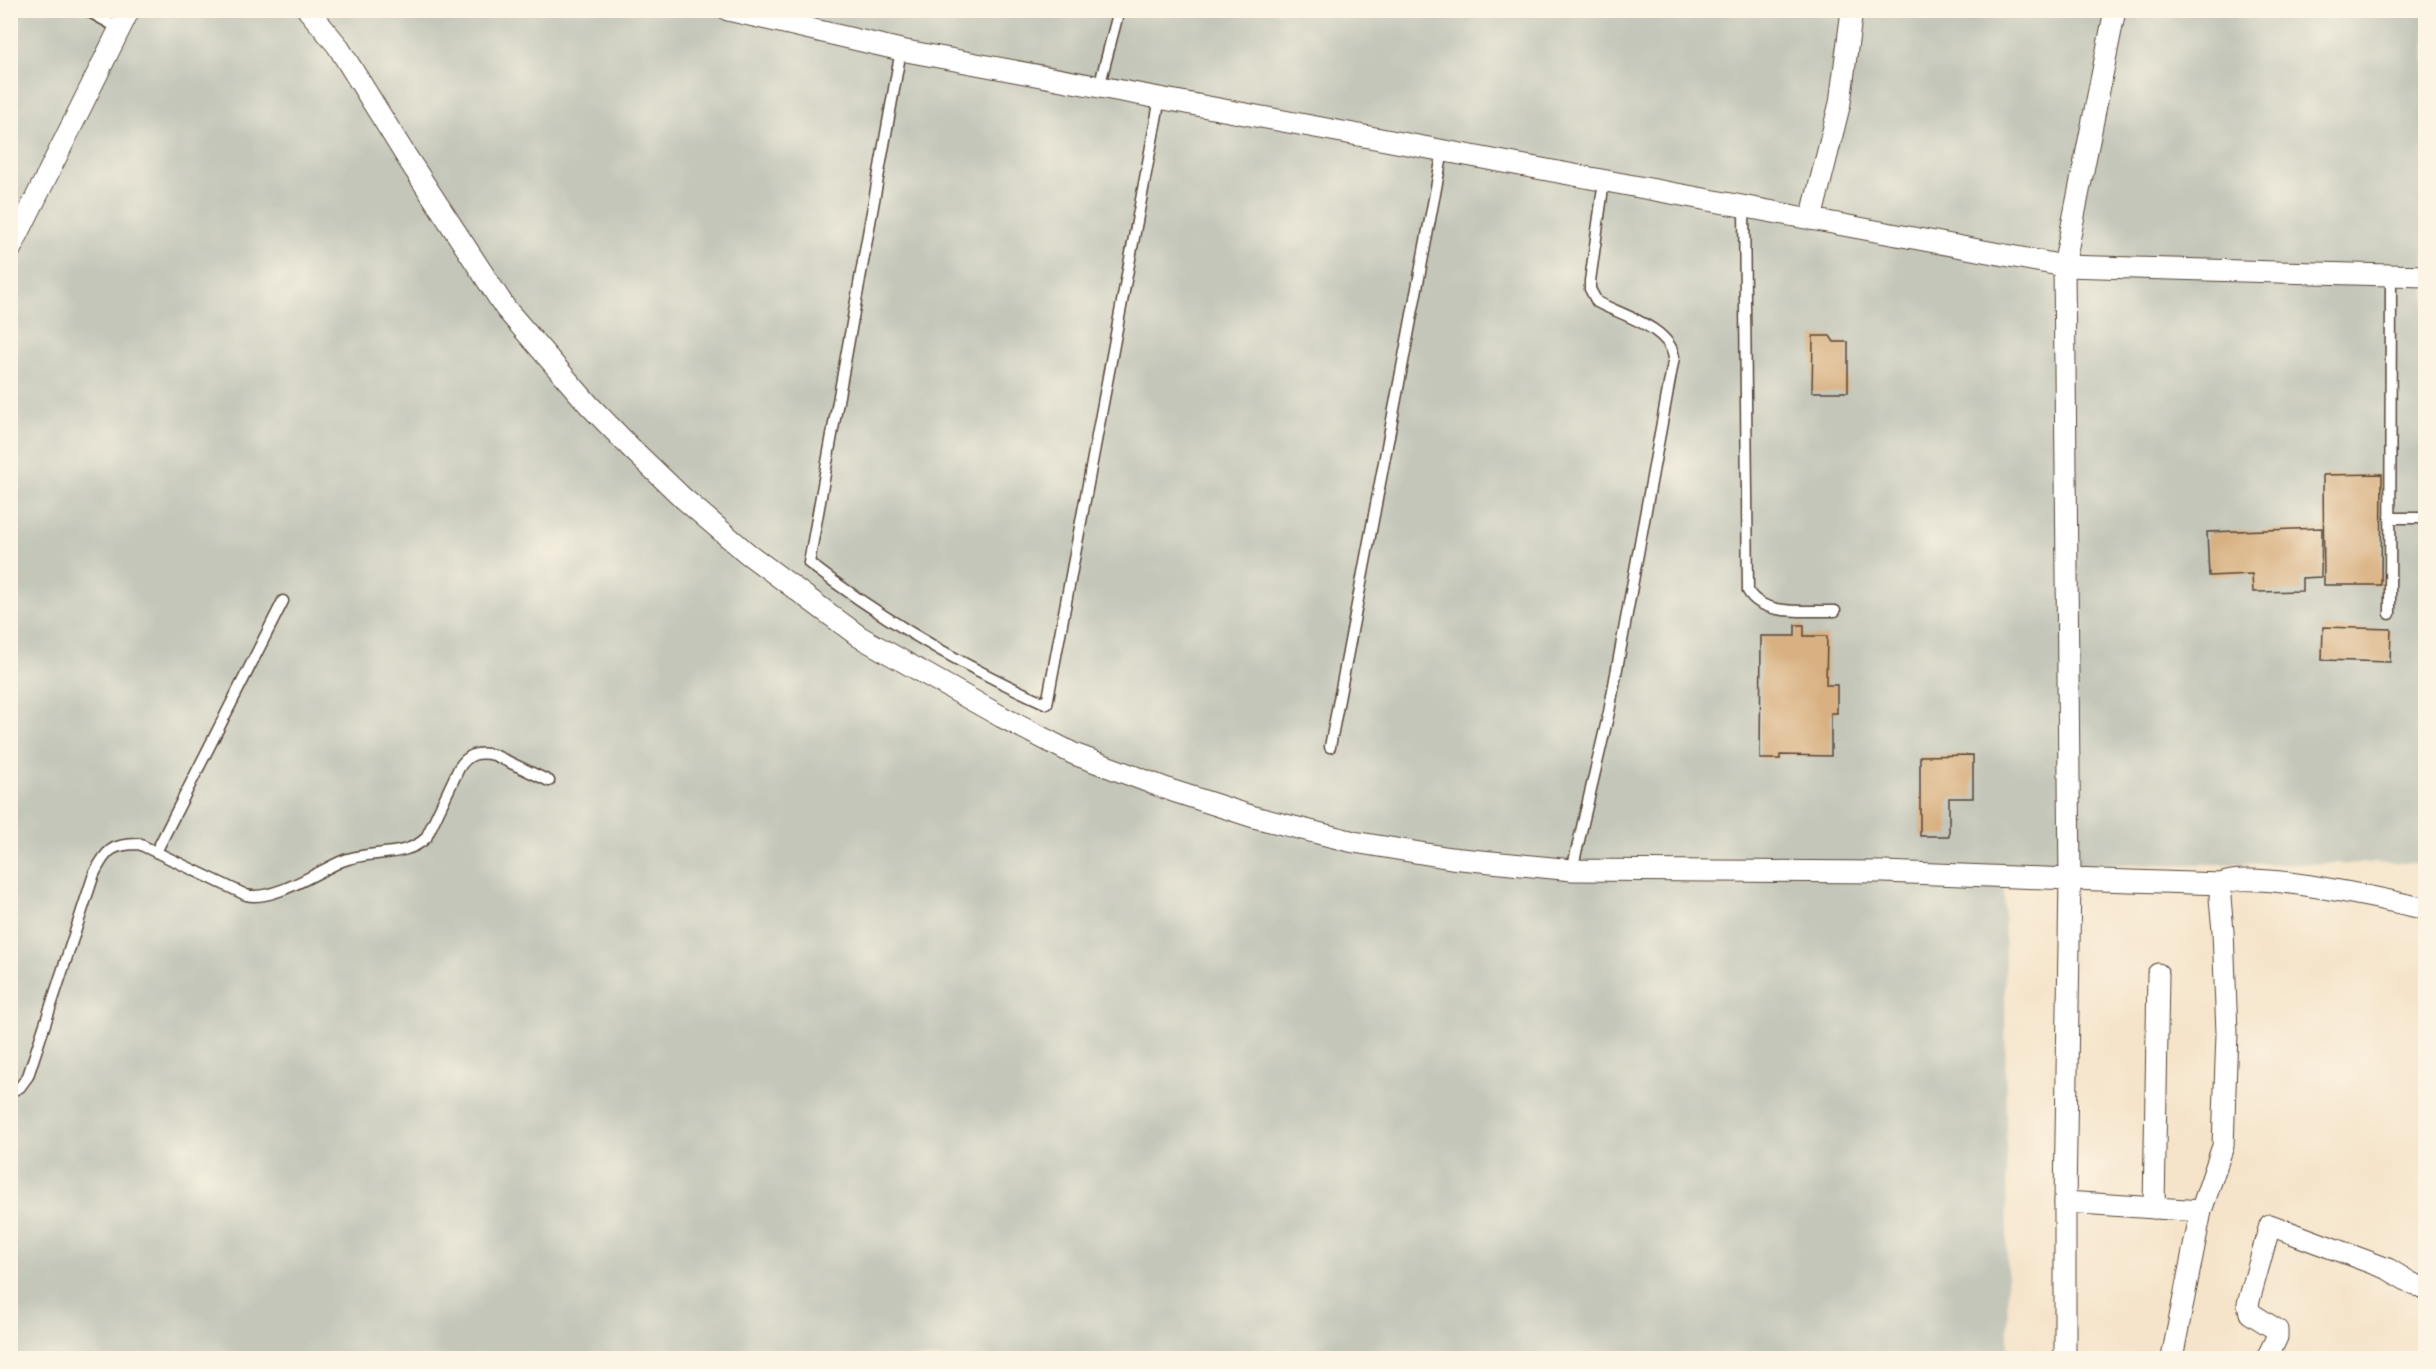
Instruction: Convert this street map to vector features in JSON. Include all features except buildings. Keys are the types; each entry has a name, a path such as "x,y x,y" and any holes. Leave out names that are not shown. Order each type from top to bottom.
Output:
{"street":[{"path":"308,10 337,45 506,309 573,388 683,498 747,553 860,637 1002,717 1074,754 1254,817 1354,842 1451,858 1572,870 1883,872 2222,884 2234,880 2321,887 2426,909"},
{"path":"728,10 901,51 2064,266 2426,276"},
{"path":"1811,219 1840,104 1852,10"},
{"path":"2066,1359 2065,1202 2070,879 2064,266 2115,10"},
{"path":"10,250 124,20"},
{"path":"2172,1359 2200,1211 2223,1146 2227,1033 2220,898 2222,884"},
{"path":"2154,1208 2158,974"},
{"path":"2065,1202 2200,1211"},
{"path":"2267,1359 2277,1337 2277,1330 2250,1313 2248,1304 2270,1225 2388,1269 2426,1289"}],"lane":[{"path":"86,10 124,20"},
{"path":"1099,87 1119,10"},
{"path":"901,51 809,563 898,624 965,664 1047,704 1160,98"},
{"path":"1330,747 1443,151"},
{"path":"1572,870 1604,739 1674,357 1670,344 1659,332 1597,302 1592,296 1590,281 1604,181"},
{"path":"1743,207 1748,591 1754,600 1772,609 1835,611"},
{"path":"2390,614 2391,275"},
{"path":"2390,518 2426,519"},
{"path":"156,852 283,602"},
{"path":"10,1092 20,1087 28,1076 94,874 102,858 111,848 123,844 140,844 246,895 262,897 345,860 407,850 418,846 426,838 459,768 466,758 474,753 494,755 549,782"}],"shaded area":[{"path":"10,11 2425,11 2425,863 2004,865 2008,1358 11,1358"}]}
